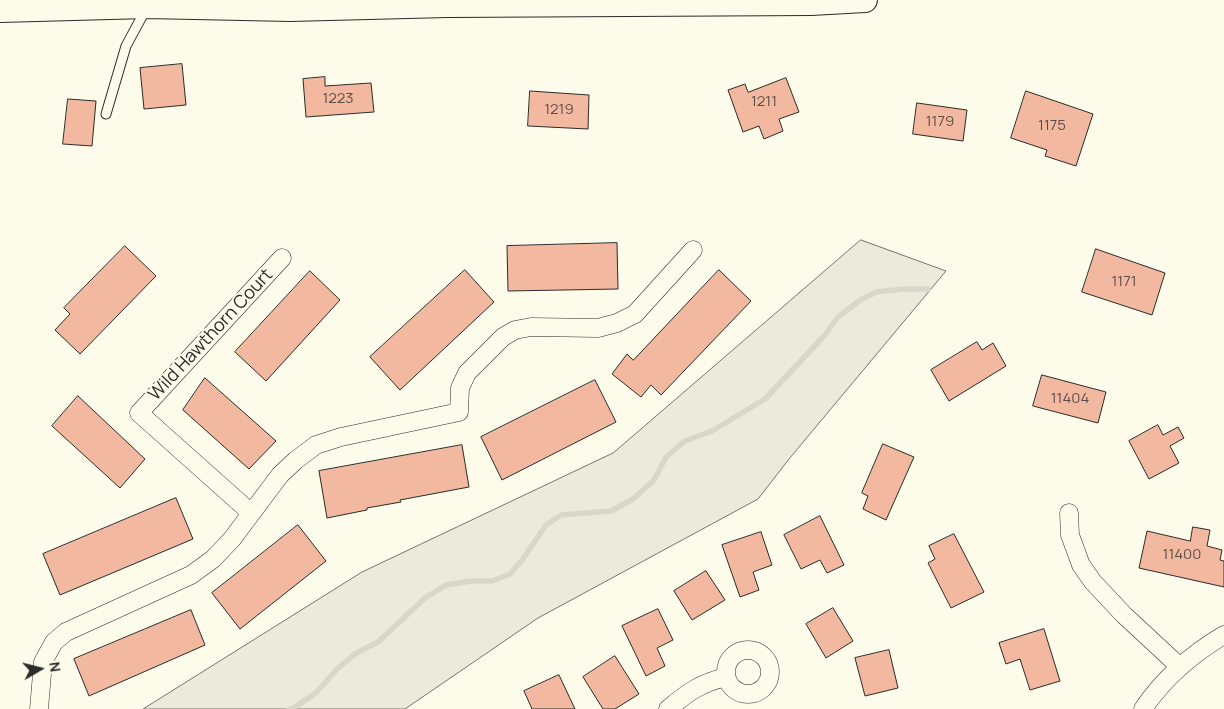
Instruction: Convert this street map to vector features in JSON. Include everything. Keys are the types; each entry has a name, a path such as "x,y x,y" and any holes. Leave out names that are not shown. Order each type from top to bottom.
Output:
{"street":[{"path":"0,10 147,3 290,9 447,5 811,3 864,0"},
{"path":"39,709 43,662 54,642 66,632 191,575 213,559 232,540 250,512 280,475 296,460 316,446 341,437 460,412 460,388 467,373 503,337 515,330 531,327 598,328 617,323 635,314 693,250"},
{"name":"Wild Hawthorn Court","path":"250,512 139,413 282,258"},
{"path":"1069,513 1070,535 1077,556 1085,571 1124,615 1179,666"},
{"path":"1143,709 1154,692 1179,666 1224,635"},
{"path":"668,709 689,692 707,682 726,677"}],"lane":[{"path":"106,114 126,46 147,3"}],"shaded area":[{"path":"861,240 946,271 789,459 758,499 538,618 405,709 143,709 362,572 613,453"}],"building":[{"path":"182,64 186,105 144,109 140,68"},
{"path":"325,77 325,86 371,83 374,112 306,117 303,79"},
{"path":"786,78 799,112 779,119 783,131 764,139 759,126 743,132 728,90 745,84 748,92"},
{"path":"530,91 589,95 588,129 528,126"},
{"path":"1026,91 1093,114 1076,166 1045,156 1047,150 1011,138"},
{"path":"68,99 96,101 92,146 63,144"},
{"path":"917,103 967,110 963,141 913,134"},
{"path":"617,243 618,289 508,291 507,246"},
{"path":"125,246 156,276 80,354 55,330 70,314 64,308"},
{"path":"1096,249 1165,273 1152,315 1082,292"},
{"path":"465,270 494,302 400,390 370,357"},
{"path":"719,270 751,301 661,395 651,385 641,397 612,374 627,354 633,360"},
{"path":"310,271 340,300 266,381 235,352"},
{"path":"977,342 982,350 993,343 1006,366 949,401 931,370"},
{"path":"1042,375 1106,392 1098,423 1033,406"},
{"path":"205,378 276,441 249,469 183,410"},
{"path":"595,380 616,422 502,480 481,437"},
{"path":"78,396 145,459 120,488 52,426"},
{"path":"1158,425 1163,435 1178,427 1184,438 1170,446 1179,463 1149,479 1129,441"},
{"path":"883,444 914,457 886,520 863,509 868,496 862,493"},
{"path":"462,445 469,487 400,500 401,502 327,518 319,471"},
{"path":"176,498 193,539 60,595 43,554"},
{"path":"820,516 844,565 827,573 820,560 801,569 784,535"},
{"path":"298,525 326,561 240,629 212,593"},
{"path":"1193,527 1210,530 1207,546 1222,550 1220,560 1224,561 1224,587 1139,568 1147,531 1190,541"},
{"path":"761,532 772,565 753,572 759,590 740,597 722,545"},
{"path":"954,534 984,592 951,608 928,563 935,559 929,546"},
{"path":"706,571 725,600 692,620 674,591"},
{"path":"833,608 853,641 826,658 806,624"},
{"path":"658,609 673,640 657,648 665,666 646,676 622,626"},
{"path":"191,610 205,645 89,696 74,659"},
{"path":"1044,629 1060,681 1030,690 1020,659 1006,664 999,643"},
{"path":"889,650 898,688 865,696 855,658"},
{"path":"615,656 639,694 615,709 603,709 583,677"},
{"path":"559,675 575,709 532,709 524,691"}],"waterway":[{"path":"289,709 316,693 337,669 355,654 378,642 425,598 446,585 471,581 492,581 510,574 523,559 546,525 561,515 611,511 633,499 654,480 666,457 685,441 712,431 765,399 825,335 838,317 859,301 876,292 928,289"}]}
